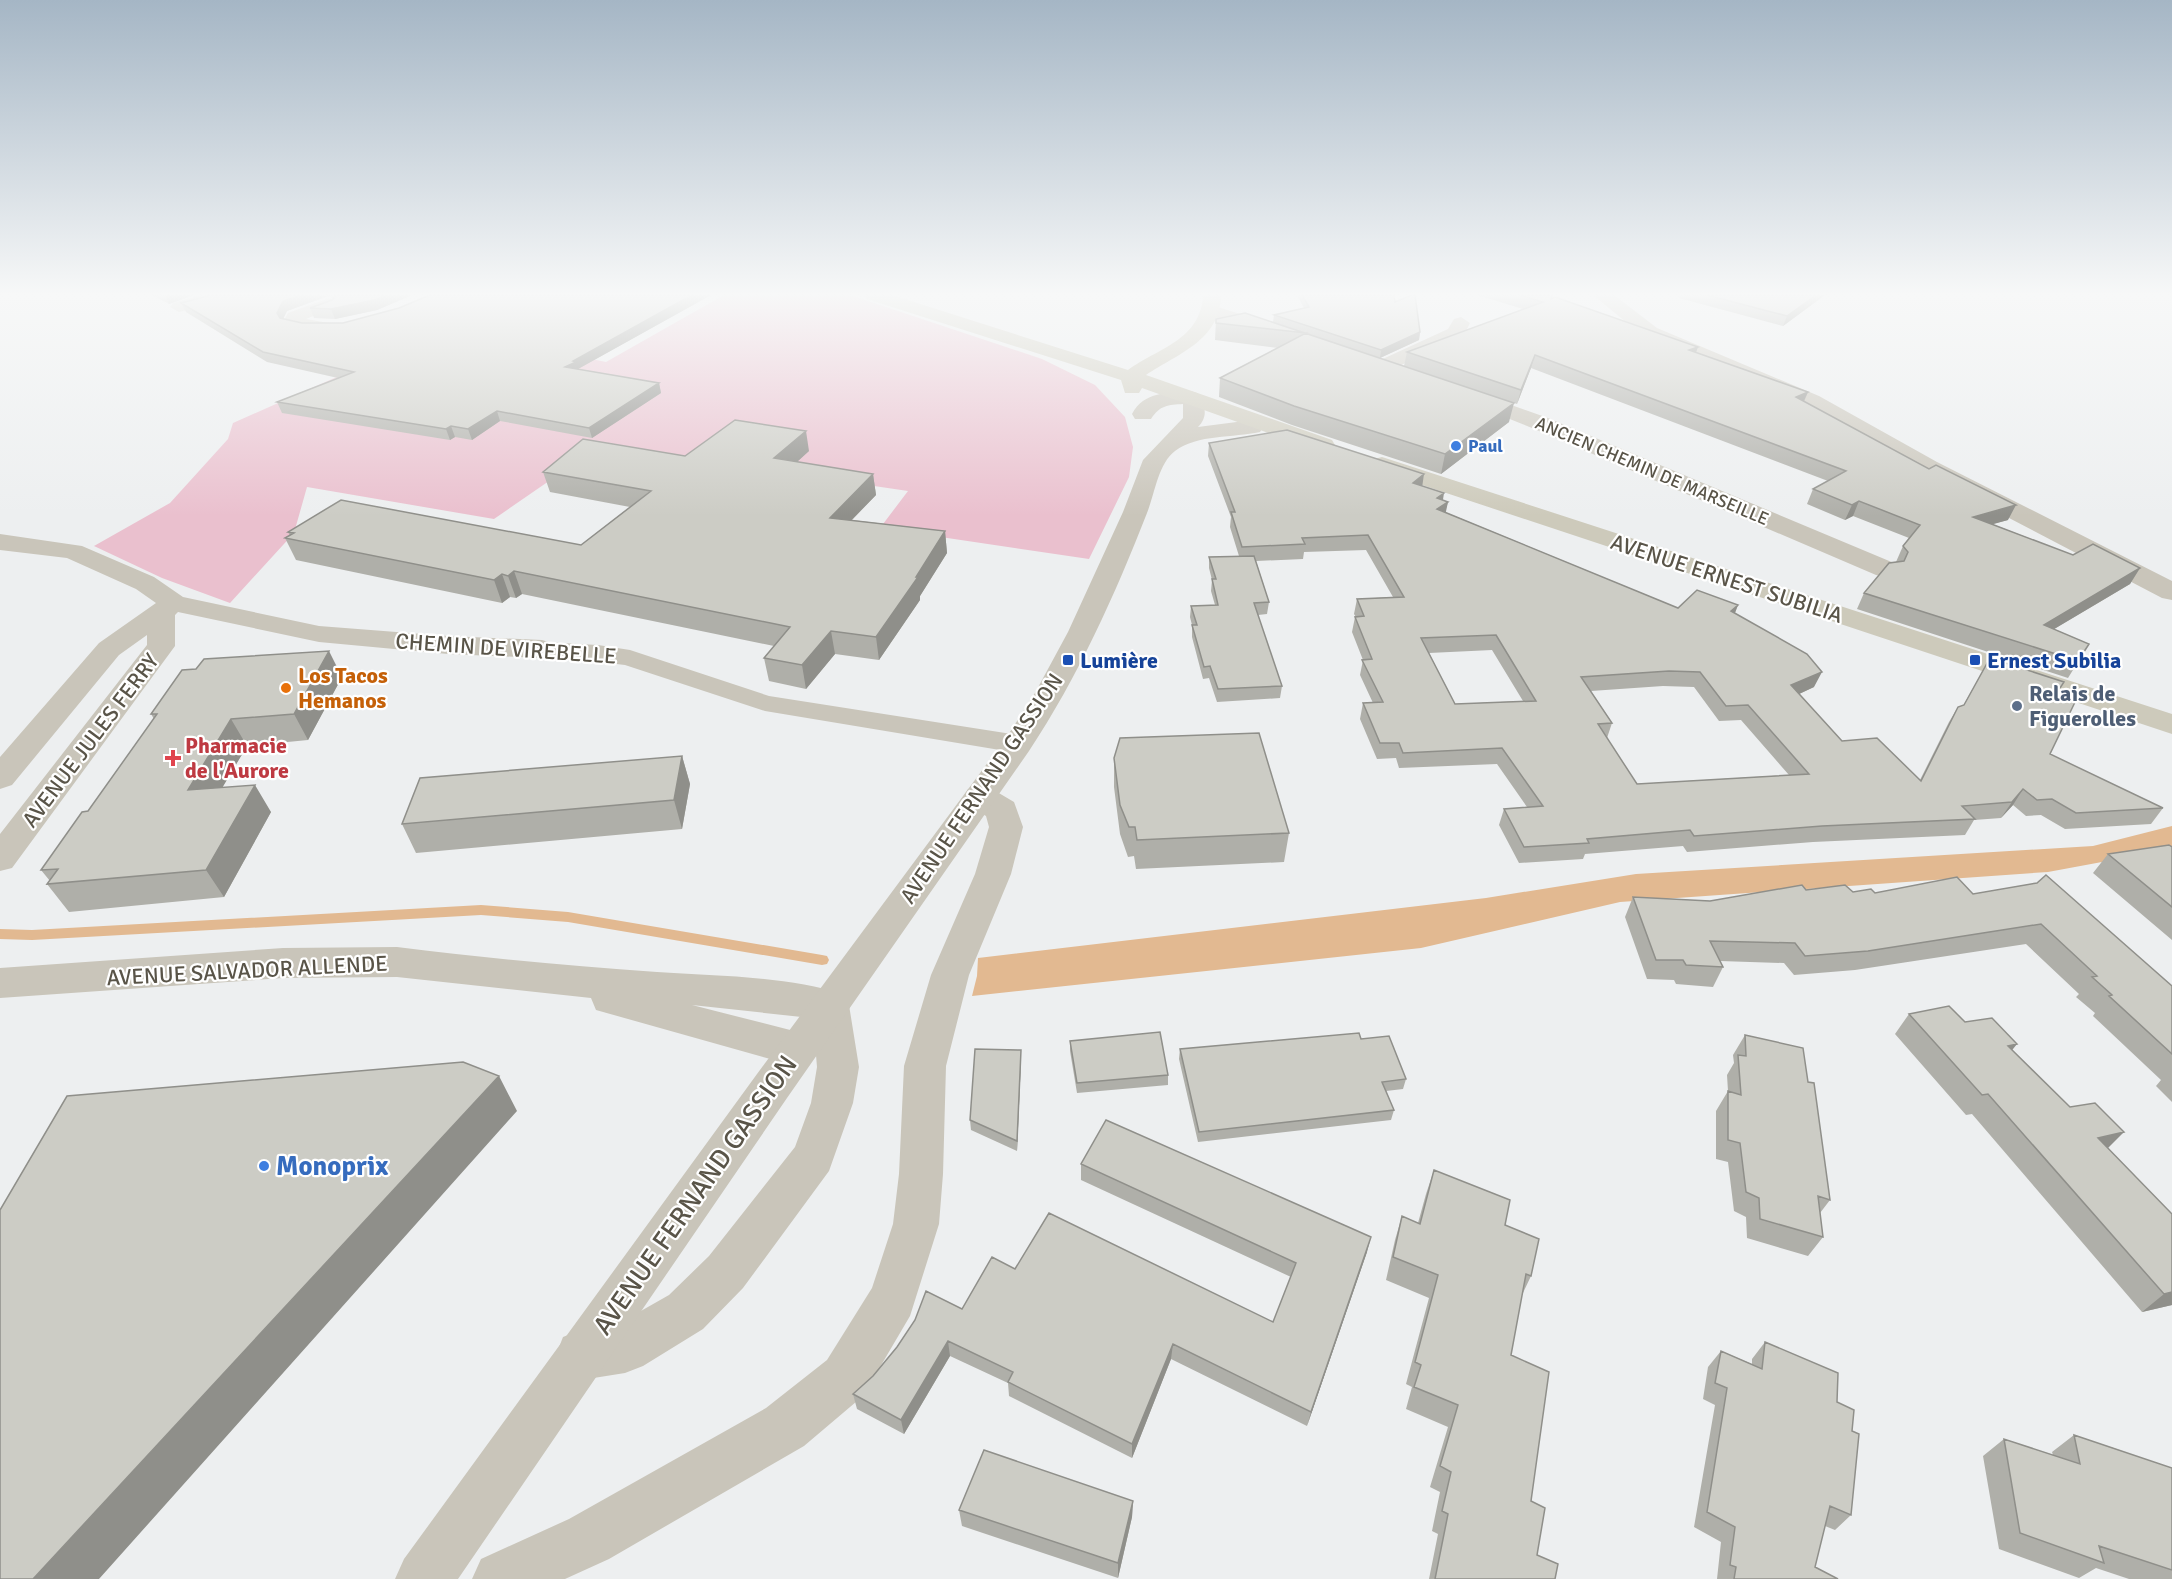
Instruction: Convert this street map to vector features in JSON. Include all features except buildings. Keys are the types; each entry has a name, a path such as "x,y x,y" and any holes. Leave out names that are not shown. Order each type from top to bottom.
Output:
{"main road":[{"path":"1091,369 1132,384 1175,393 1183,369"},
{"path":"1101,369 1132,384"},
{"path":"1132,384 1153,369"},
{"name":"AVENUE ERNEST SUBILIA","path":"1175,393 1252,427 1282,432"},
{"name":"AVENUE ERNEST SUBILIA","path":"1175,393 1253,418 1282,432 2172,724"}],"street":[{"path":"1387,369 1414,378"},
{"path":"1742,369 1812,400 1929,466 2172,592"},
{"path":"1132,384 1175,393 1162,452"},
{"name":"ANCIEN CHEMIN DE MARSEILLE","path":"1446,388 1539,423 1885,569"},
{"name":"AVENUE FERNAND GASSION","path":"424,1579 829,1005 1018,744 1050,693 1082,632 1162,452 1192,423 1175,393"},
{"path":"1162,452 1205,432 1252,427"},
{"name":"CHEMIN DE VIREBELLE","path":"0,542 73,551 145,583 167,609 319,634 448,645 598,652 630,658 765,703 1018,744"},
{"name":"AVENUE JULES FERRY","path":"0,778 109,649 167,609"},
{"name":"AVENUE JULES FERRY","path":"0,859 161,646 167,609"},
{"path":"501,1579 589,1539 785,1427 845,1378 892,1299 916,1224 921,1174 926,1066 950,975 993,874 1006,827 1002,810 980,797"},
{"name":"AVENUE SALVADOR ALLENDE","path":"0,983 295,963 397,962 530,978 700,989 829,1005"},
{"name":"AVENUE SALVADOR ALLENDE","path":"530,978 798,1049"},
{"name":"AVENUE FERNAND GASSION","path":"581,1355 625,1348 686,1312 726,1272 813,1157 832,1103 838,1067 829,1005"}],"shaded area":[{"path":"355,369 1062,369 1095,385 1125,417 1133,447 1129,477 1089,559 880,528 908,491 628,450 597,448 494,519 307,487 294,533 230,603 162,578 94,546 170,503 228,439 233,423"},
{"path":"2172,826 2172,849 2048,872 1620,902 1421,948 972,996 977,976 978,958 1486,898 1636,874 2093,846"}],"waterway":[{"path":"0,934 32,935 481,910 568,917 822,960"}],"place":[{"name":"Paul","path":"1456,446"},
{"name":"Lumière","path":"1068,660"},
{"name":"Ernest Subilia","path":"1975,660"},
{"name":"Los Tacos Hemanos","path":"286,688"},
{"name":"Relais de Figuerolles","path":"2017,706"},
{"name":"Pharmacie de l'Aurore","path":"173,758"},
{"name":"Monoprix","path":"264,1166"}]}
